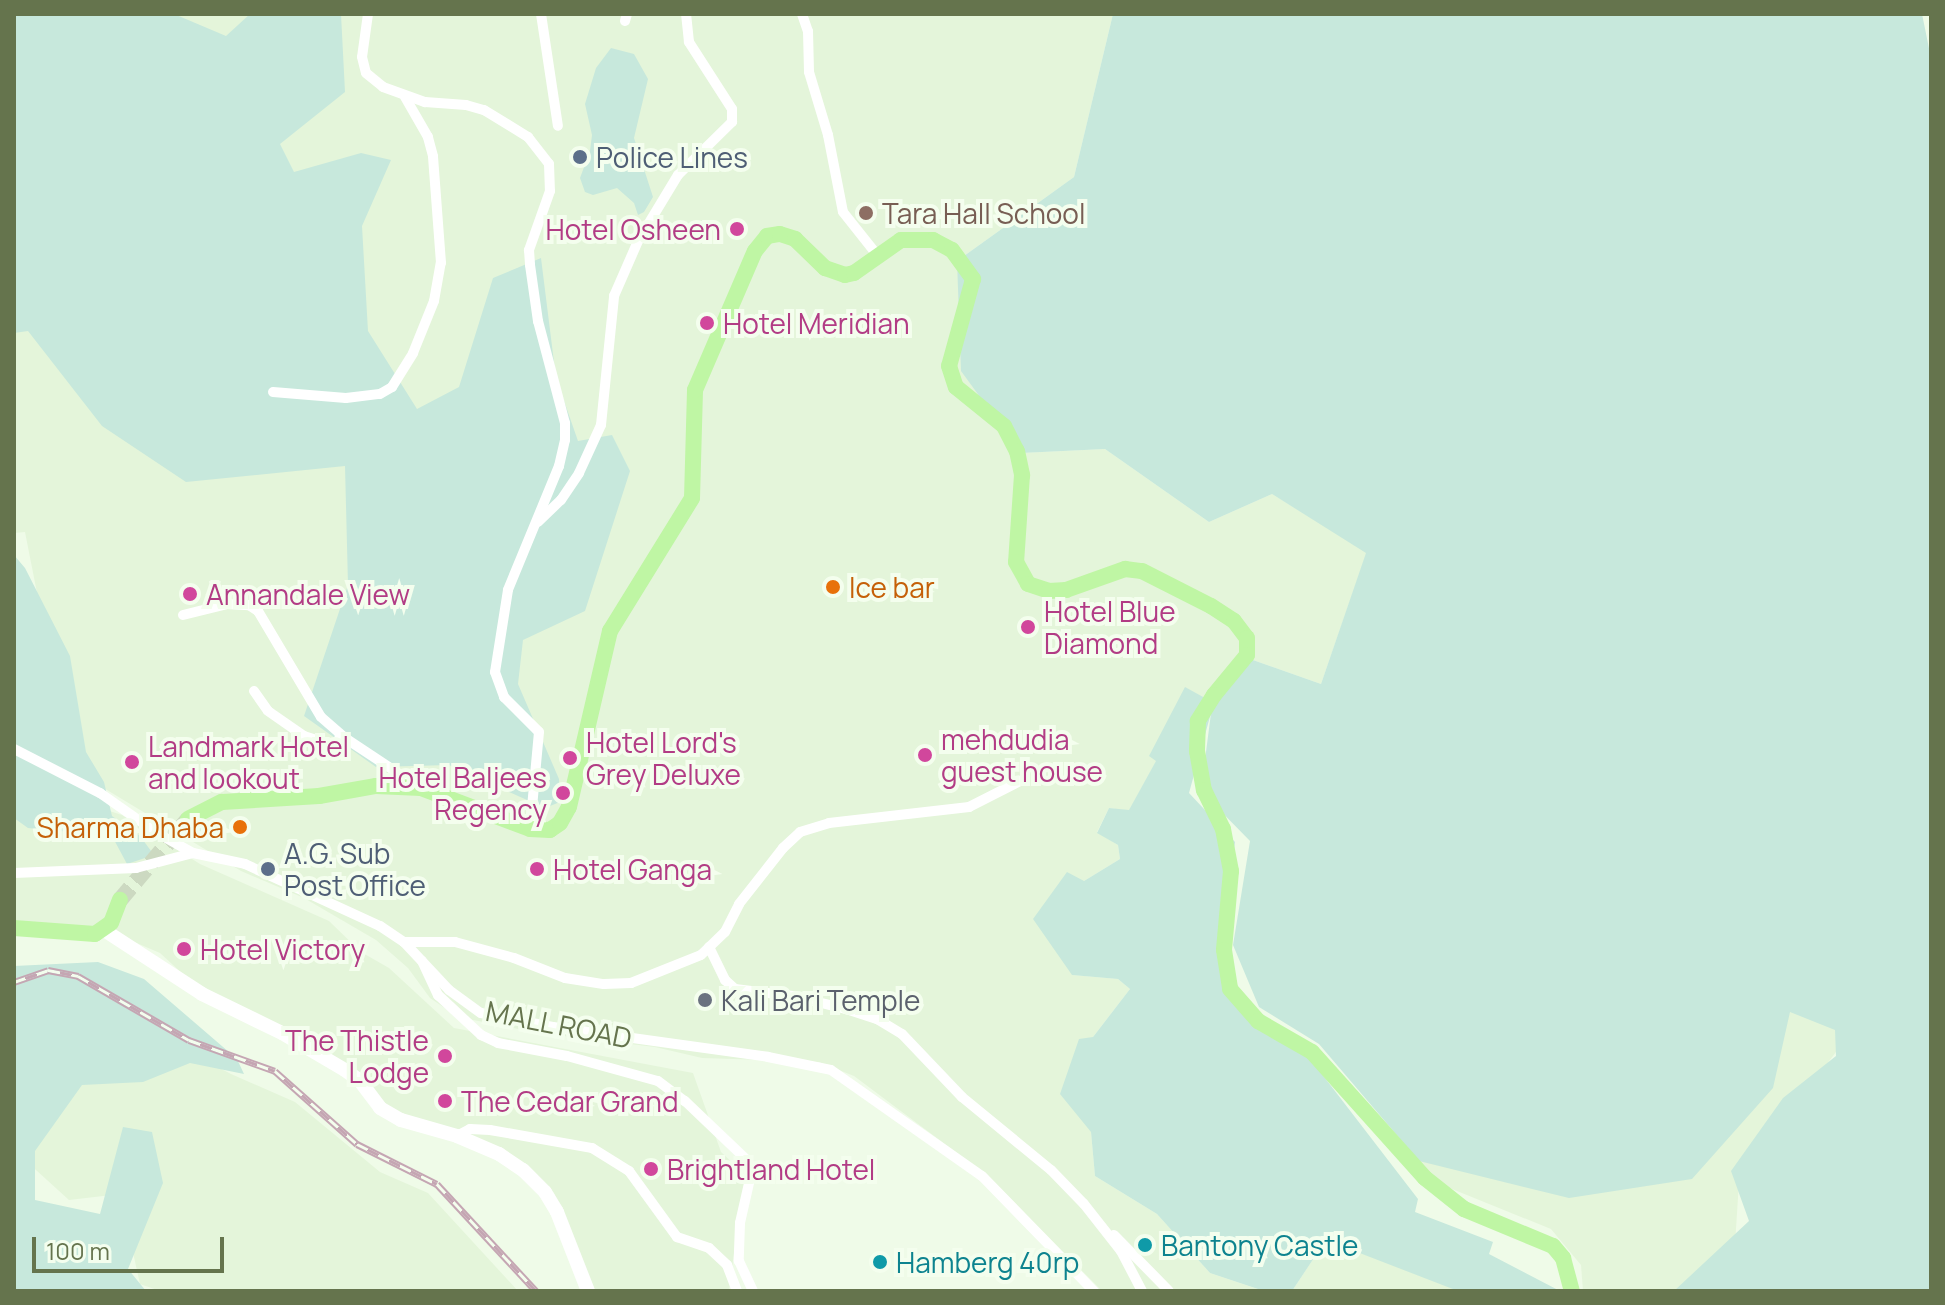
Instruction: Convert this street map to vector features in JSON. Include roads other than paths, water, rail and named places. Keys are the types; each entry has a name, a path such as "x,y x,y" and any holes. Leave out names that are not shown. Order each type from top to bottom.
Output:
{"main road":[{"path":"188,819 222,802 319,796 376,786 421,788 530,829 550,830 566,815 610,631 692,498 695,390 755,251 767,236 780,234 795,239 825,268 838,275 854,273 901,240 933,240 952,250 971,274 973,286 949,366 956,387 1004,426 1017,451 1022,475 1016,562 1028,584 1049,591 1066,590 1125,569 1142,571 1211,606 1234,621 1247,638 1247,655 1214,695 1198,721 1197,751 1204,790 1223,829 1231,871 1224,950 1230,989 1258,1021 1312,1052 1425,1178 1464,1209 1553,1246 1563,1258 1572,1291"},
{"path":"14,928 92,935 104,930 114,918 120,900"},
{"path":"104,930 202,994 282,1033 345,1070 360,1081 380,1108 401,1120 457,1136 499,1154 545,1192 573,1247 588,1291"}],"street":[{"path":"368,14 362,57 366,73 383,87 405,97 484,110 528,137 549,164 550,191 529,250 538,321 565,423 565,440 556,475 504,602 495,672 504,697 539,732 530,829"},
{"path":"541,14 558,126"},
{"path":"534,526 561,500 579,473 601,425 614,296 638,241 672,182 732,122 732,109 689,42 684,23 686,14"},
{"path":"802,14 808,31 809,72 828,135 843,212 878,256"},
{"path":"273,392 346,398 380,394 392,387 413,353 434,301 441,263 433,156 428,137 405,97"},
{"path":"183,615 227,604 249,605 258,611 321,717 340,734 421,788"},
{"path":"254,691 268,711 304,736 332,745 339,741 340,734"},
{"name":"MALL ROAD","path":"14,749 100,793 157,833 193,853 245,864 380,926 404,942 449,990 481,1013 553,1027 768,1057 831,1070 982,1176 1094,1291"},
{"path":"404,942 455,942 514,958 565,978 604,984 648,978 701,955 725,932 739,904 767,867 800,832 829,823 969,807 1020,781"},
{"path":"14,873 136,868 193,853"},
{"path":"709,947 725,980 735,989 846,1009 877,1019 902,1034 938,1075 990,1124 1051,1170 1169,1291"},
{"path":"422,959 423,969 438,995 481,1035 498,1043 567,1056 658,1081 685,1101 747,1160 752,1170 740,1223 739,1261 753,1291"},
{"path":"457,1136 470,1129 490,1130 592,1148 629,1171 677,1237 709,1248 727,1265 737,1291"},
{"path":"1103,1226 1136,1276 1142,1291"}],"tunnel":[{"path":"120,900 188,819"}],"railway":[{"path":"14,982 48,970 78,976 189,1040 275,1071 357,1144 437,1184 536,1291"}],"place":[{"name":"Police Lines","path":"580,157"},
{"name":"Tara Hall School","path":"866,213"},
{"name":"Hotel Osheen","path":"737,229"},
{"name":"Hotel Meridian","path":"707,323"},
{"name":"Ice bar","path":"833,587"},
{"name":"Annandale View","path":"190,594"},
{"name":"Hotel Blue Diamond","path":"1028,627"},
{"name":"mehdudia guest house","path":"925,755"},
{"name":"Hotel Lord's Grey Deluxe","path":"570,758"},
{"name":"Landmark Hotel and lookout","path":"132,762"},
{"name":"Hotel Baljees Regency","path":"563,793"},
{"name":"Sharma Dhaba","path":"240,827"},
{"name":"A.G. Sub Post Office","path":"268,869"},
{"name":"Hotel Ganga","path":"537,869"},
{"name":"Hotel Victory","path":"184,949"},
{"name":"Kali Bari Temple","path":"705,1000"},
{"name":"The Thistle Lodge","path":"445,1056"},
{"name":"The Cedar Grand","path":"445,1101"},
{"name":"Brightland Hotel","path":"651,1169"},
{"name":"Bantony Castle","path":"1145,1245"},
{"name":"Hamberg 40rp","path":"880,1262"}]}
